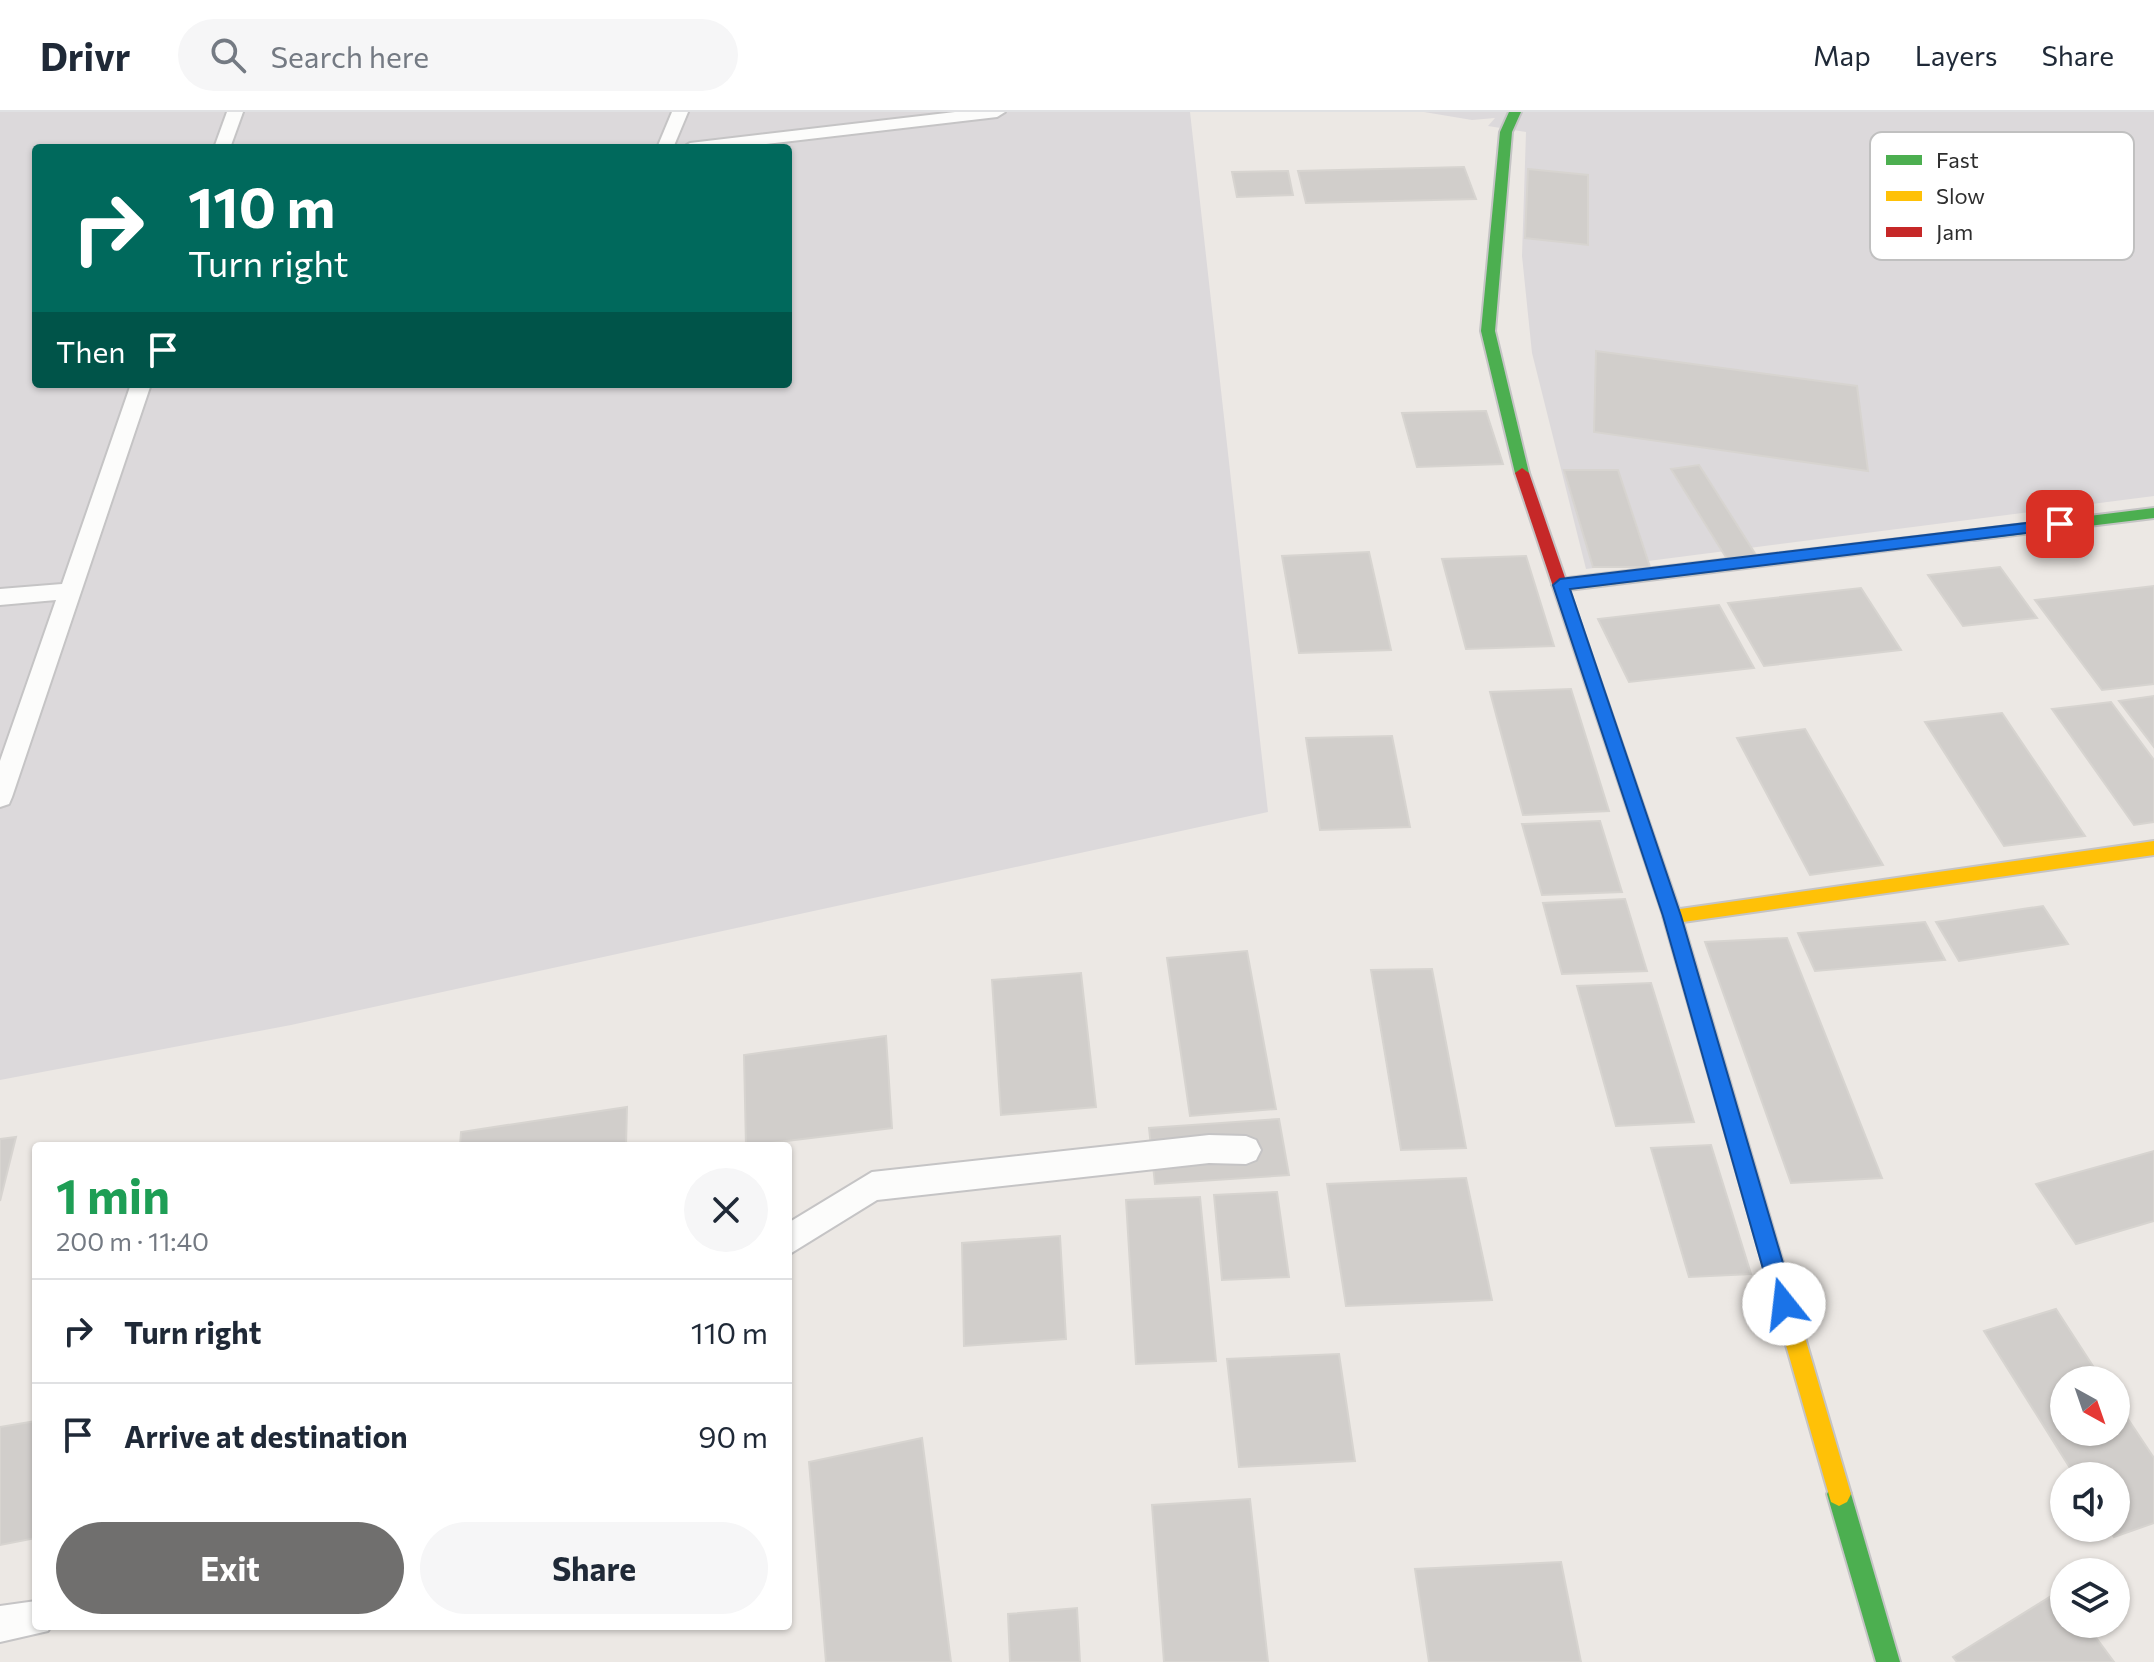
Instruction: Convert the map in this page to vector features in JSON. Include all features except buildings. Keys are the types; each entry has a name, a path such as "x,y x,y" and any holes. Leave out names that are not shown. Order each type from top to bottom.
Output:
{"street":[{"path":"1515,112 1506,132 1488,331 1518,460 1672,916 1888,1662"},
{"path":"1560,585 2154,513"},
{"path":"1672,916 2154,848"}],"lane":[{"path":"223,144 235,112"},
{"path":"667,144 680,112"},
{"path":"724,144 997,112"},
{"path":"0,797 140,388"},
{"path":"0,597 71,591"},
{"path":"792,1237 872,1186 1209,1149 1246,1150"},
{"path":"0,1624 32,1620"}],"shaded area":[{"path":"0,112 1190,112 1268,812 291,1025 0,1080"},
{"path":"1424,112 2154,112 2154,496 1586,569 1532,353 1522,256 1526,132 1488,126 1495,118 1472,120"}],"traffic: fast":[{"path":"1515,112 1506,132 1488,331 1522,473"},
{"path":"1974,535 2154,513"},
{"path":"1839,1494 1888,1662"}],"traffic: slow":[{"path":"1560,585 1974,535"},
{"path":"1672,916 2154,848"},
{"path":"1673,918 1839,1494"}],"traffic: jam":[{"path":"1522,473 1673,918"}],"route":[{"path":"1784,1304 1672,916 1560,585 2060,524"}]}
